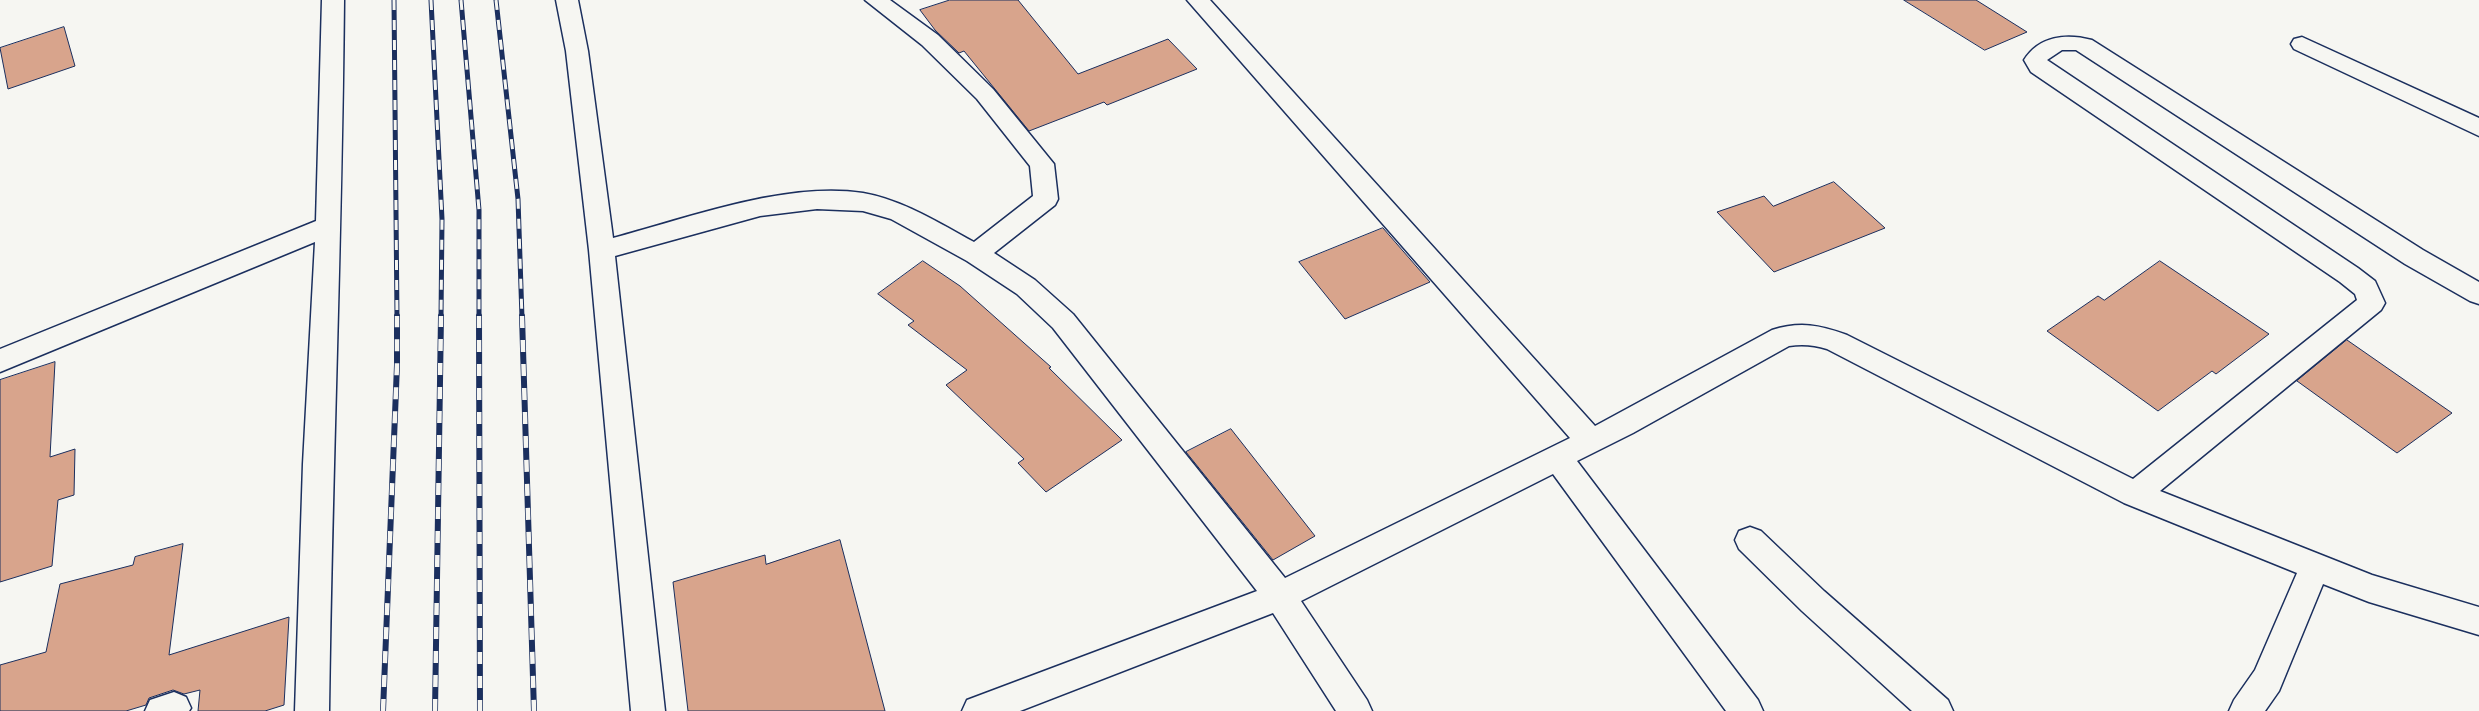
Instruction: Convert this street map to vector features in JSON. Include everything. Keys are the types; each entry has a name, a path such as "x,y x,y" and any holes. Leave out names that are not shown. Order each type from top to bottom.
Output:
{"street":[{"path":"312,711 318,464 329,226 333,0"},
{"path":"567,0 577,51 602,250 648,711"},
{"path":"1198,0 1591,441"},
{"path":"883,1 930,40 985,94 1042,164 1046,199 976,254"},
{"path":"2135,494 2372,302 2366,288 2349,275 2039,67 2035,60 2038,54 2063,41 2084,45 2414,257 2479,294"},
{"path":"2302,44 2479,128"},
{"path":"602,250 760,208 817,200 863,202 900,213 976,254 1026,287 1063,321 1280,596 1355,711"},
{"path":"0,361 329,226"},
{"path":"979,711 1280,596 1591,441 1782,337 1801,332 1837,342 2135,494 2369,588 2472,621"},
{"path":"1557,458 1746,711"},
{"path":"1750,540 1813,601 1936,711"},
{"path":"2246,711 2268,680 2315,566"}],"building":[{"path":"950,0 1018,0 1078,74 1168,39 1197,69 1107,105 1104,102 1029,131 964,51 959,53 935,30 920,10"},
{"path":"1904,0 1976,0 2027,32 1985,50"},
{"path":"64,27 75,66 8,89 0,48"},
{"path":"1834,182 1885,228 1774,272 1717,212 1764,196 1773,206"},
{"path":"1383,228 1430,282 1345,319 1299,262"},
{"path":"923,261 960,286 1051,367 1049,368 1122,440 1046,492 1018,463 1024,459 946,385 967,370 908,325 914,321 878,294"},
{"path":"2160,261 2269,334 2216,374 2212,371 2158,411 2047,331 2098,296 2104,300"},
{"path":"2347,340 2452,413 2397,453 2297,381"},
{"path":"55,362 50,457 75,449 74,495 58,500 52,566 0,582 0,380"},
{"path":"1231,429 1315,536 1273,560 1186,452"},
{"path":"840,540 885,711 688,711 673,582 765,555 766,564"},
{"path":"183,544 169,655 289,617 284,705 265,711 198,711 200,690 184,694 173,690 149,698 146,705 126,711 0,711 0,665 46,652 60,584 133,565 135,557"}],"railway":[{"path":"394,0 397,318"},
{"path":"431,0 442,219 441,318"},
{"path":"461,0 479,210 479,316"},
{"path":"496,0 518,199 522,318"},
{"path":"435,711 441,316"},
{"path":"479,316 480,711"},
{"path":"522,316 534,711"},
{"path":"383,711 397,365 397,318"}]}
